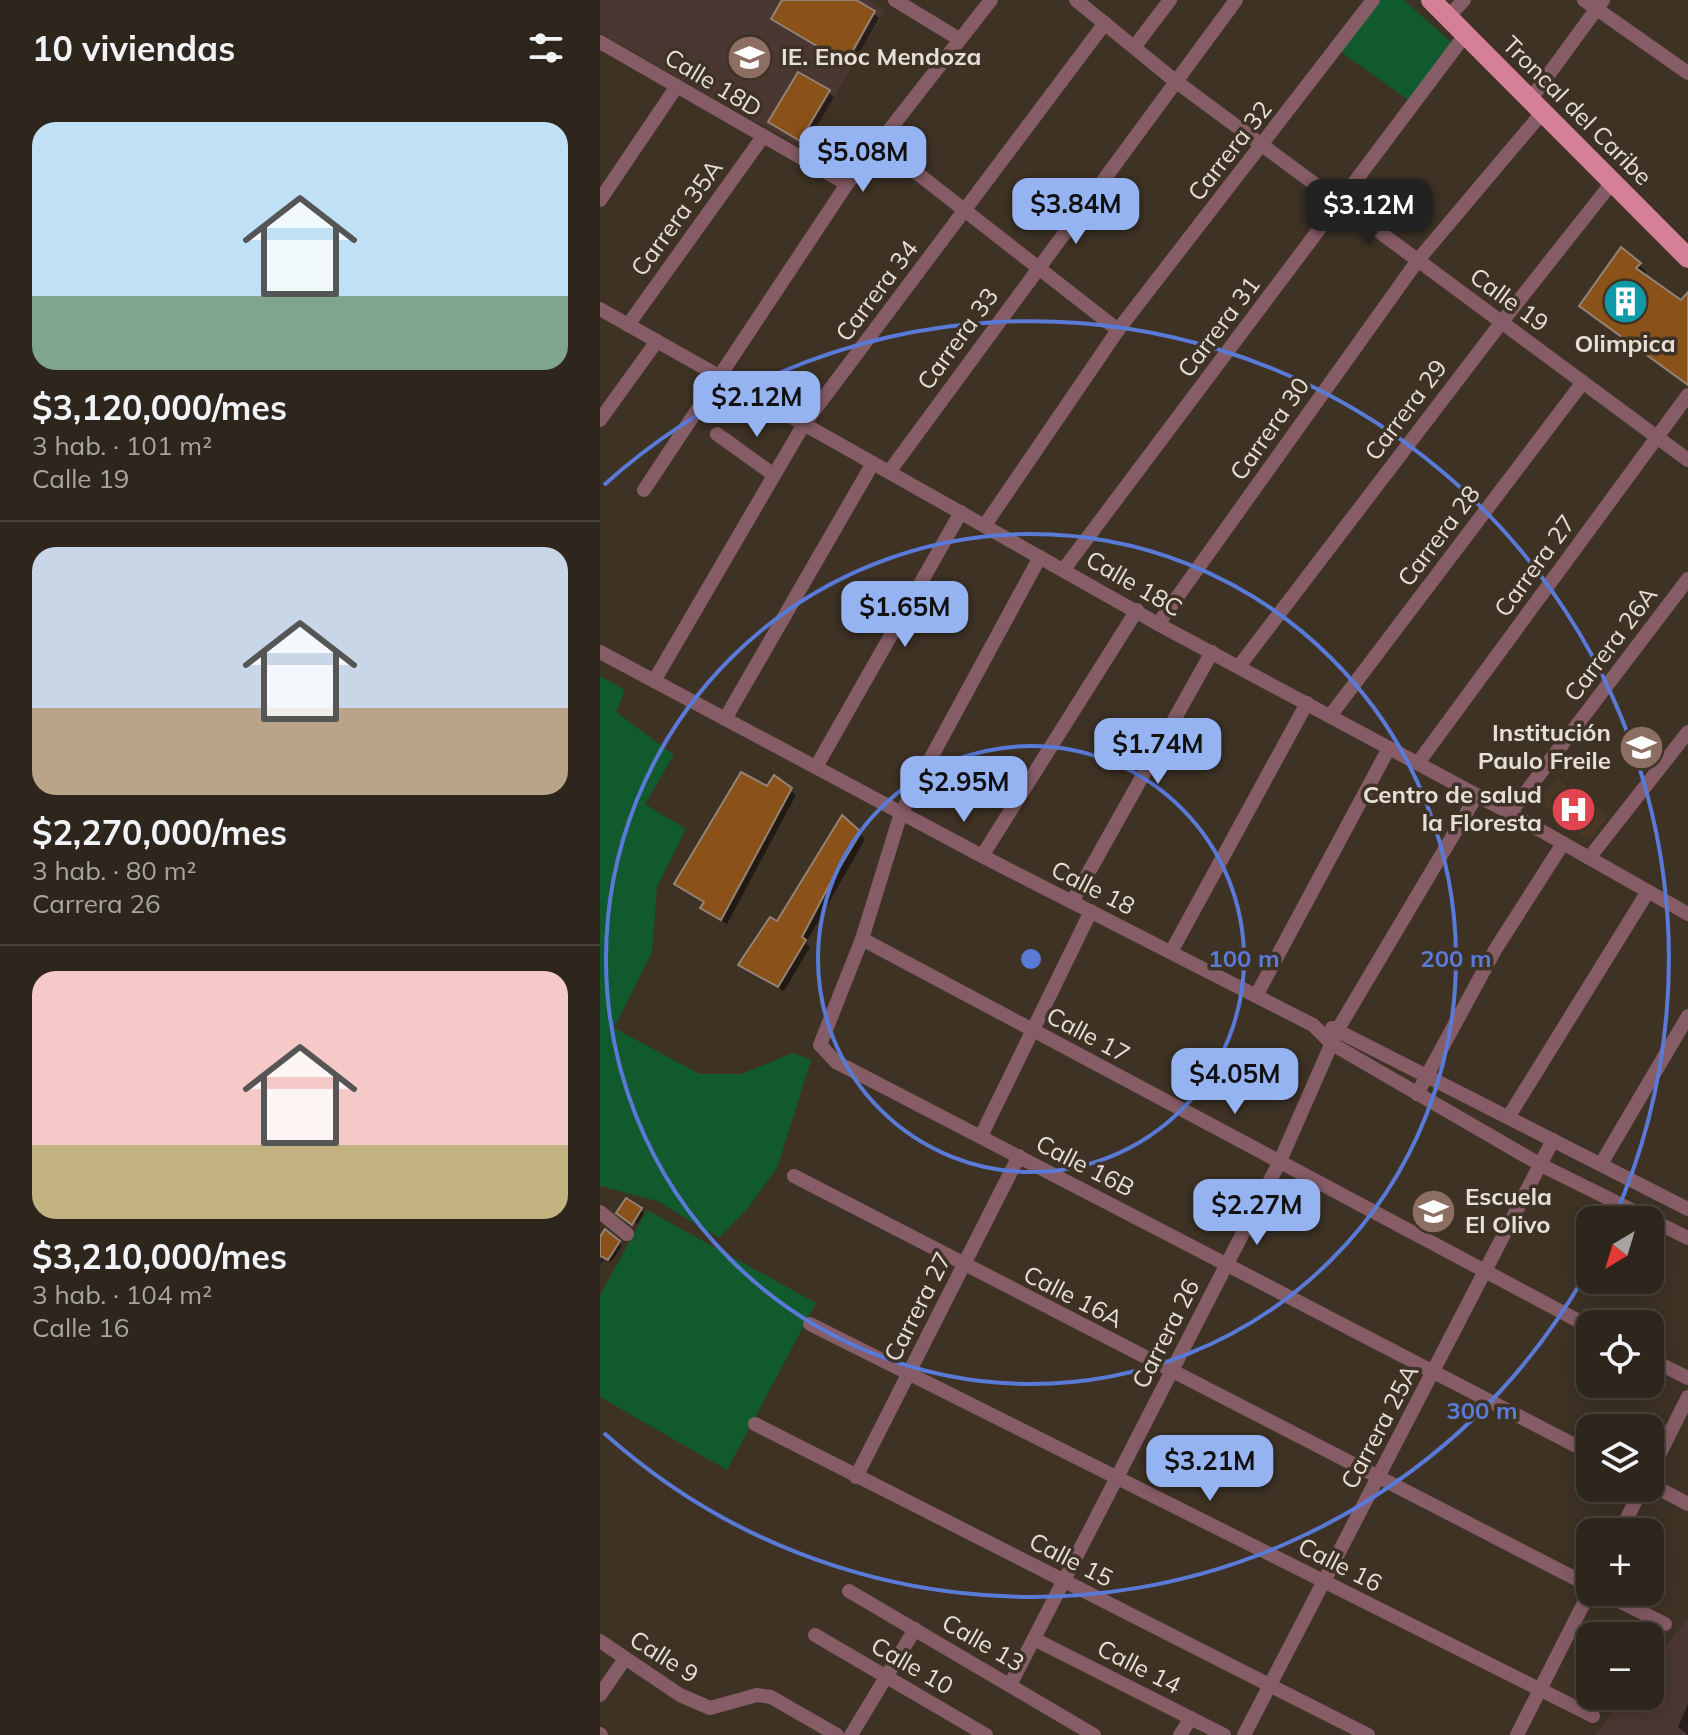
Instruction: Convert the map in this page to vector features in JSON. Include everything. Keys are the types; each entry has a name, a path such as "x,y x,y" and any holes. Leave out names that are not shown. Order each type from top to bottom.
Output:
{"main road":[{"name":"Troncal del Caribe","path":"1431,0 1688,258"}],"street":[{"path":"895,0 959,39"},
{"path":"644,490 847,184 881,145 991,0"},
{"name":"Calle 19","path":"1076,0 1174,80 1688,460"},
{"path":"1135,46 1170,0"},
{"name":"Carrera 33","path":"889,472 1174,80 1236,0"},
{"name":"Carrera 32","path":"985,525 1118,330 1264,145 1373,0"},
{"path":"1448,17 1464,0"},
{"path":"1536,107 1595,3 1688,73"},
{"name":"Carrera 34","path":"654,681 804,424 1105,23"},
{"name":"Carrera 31","path":"1064,569 1465,35"},
{"name":"Calle 18D","path":"600,42 762,138 847,184"},
{"path":"600,200 677,86"},
{"name":"Carrera 30","path":"1158,624 1418,260 1536,107"},
{"name":"Carrera 35A","path":"628,325 762,138"},
{"path":"881,145 1118,330"},
{"name":"Carrera 29","path":"1240,665 1611,184"},
{"name":"Calle 18C","path":"602,315 657,341 1158,624 1240,665 1510,813 1647,893 1685,907"},
{"path":"600,420 657,341"},
{"name":"Carrera 28","path":"1330,716 1583,382"},
{"name":"Carrera 27","path":"1418,763 1688,395"},
{"path":"717,434 774,475"},
{"path":"725,719 873,463"},
{"path":"816,767 961,512"},
{"path":"862,939 901,813 1040,557"},
{"name":"Carrera 26A","path":"1510,813 1688,579"},
{"path":"982,856 1137,610"},
{"name":"Calle 18","path":"600,652 982,856 1313,1025 1338,1029 1688,1209"},
{"path":"1072,902 1212,652"},
{"path":"1171,952 1307,703"},
{"path":"1589,858 1688,732"},
{"path":"1256,996 1389,748"},
{"name":"Carrera 26","path":"1010,1685 1280,1161 1338,1029 1477,795"},
{"path":"1417,1094 1495,950 1562,845"},
{"path":"1509,1116 1647,893"},
{"path":"981,1136 1091,911"},
{"name":"Calle 17","path":"862,939 1576,1320"},
{"name":"Calle 16B","path":"862,939 820,1045 836,1062 1576,1446"},
{"path":"1601,1164 1688,1016"},
{"name":"Calle 18","path":"1313,1025 1332,1044 1541,1165 1688,1238"},
{"name":"Carrera 25A","path":"1244,1735 1553,1140"},
{"name":"Carrera 27","path":"856,1477 1019,1156"},
{"name":"Calle 16A","path":"794,1176 1576,1582"},
{"path":"600,1212 627,1234"},
{"name":"Calle 16","path":"810,1324 1593,1716"},
{"path":"1664,1366 1688,1378"},
{"path":"1664,1445 1688,1397"},
{"name":"Calle 15","path":"755,1424 1368,1735"},
{"path":"1664,1491 1688,1504"},
{"name":"Calle 13","path":"849,1591 1094,1735"},
{"path":"1517,1735 1582,1606"},
{"path":"1629,1606 1665,1624"},
{"path":"851,1735 915,1629"},
{"name":"Calle 10","path":"815,1635 986,1735"},
{"name":"Calle 14","path":"1034,1639 1224,1735"},
{"name":"Calle 9","path":"600,1641 680,1695 710,1708 757,1695 771,1697 837,1735"},
{"path":"600,1695 624,1660"},
{"path":"1180,1735 1191,1718"}],"shaded area":[{"name":"IE. Enoc Mendoza","path":"600,0 868,0 885,11 804,148 600,33"},
{"name":"Centro de salud la Floresta","path":"1557,778 1608,816 1589,841 1539,802"},
{"path":"1688,1618 1688,1735 1595,1735 1615,1710 1664,1710 1664,1648"}],"green space":[{"path":"1375,0 1404,0 1453,44 1410,101 1338,50"},
{"path":"600,676 625,690 616,712 674,755 645,804 686,829 657,887 652,952 614,1028 700,1074 741,1074 793,1053 811,1060 777,1168 748,1208 719,1238 657,1201 600,1186"},
{"path":"647,1210 816,1303 727,1470 600,1397 600,1295"}],"building":[{"path":"782,0 856,0 875,11 846,63 771,19"},
{"path":"798,72 830,90 800,141 768,122"},
{"name":"Olimpica","path":"1621,247 1641,263 1636,268 1681,300 1688,292 1688,385 1579,306"},
{"path":"741,772 767,786 774,775 792,788 721,920 700,908 704,902 674,884"},
{"path":"842,815 861,832 832,880 802,937 806,940 778,987 738,965 770,917 777,921"},
{"path":"626,1198 642,1208 632,1225 616,1213"},
{"path":"605,1229 620,1241 608,1260 600,1256 600,1237"}],"place":[{"name":"IE. Enoc Mendoza","path":"750,57"},
{"name":"Olimpica","path":"1625,302"},
{"name":"Institución Paulo Freile","path":"1642,747"},
{"name":"Centro de salud la Floresta","path":"1573,809"},
{"name":"Escuela El Olivo","path":"1434,1211"}]}
